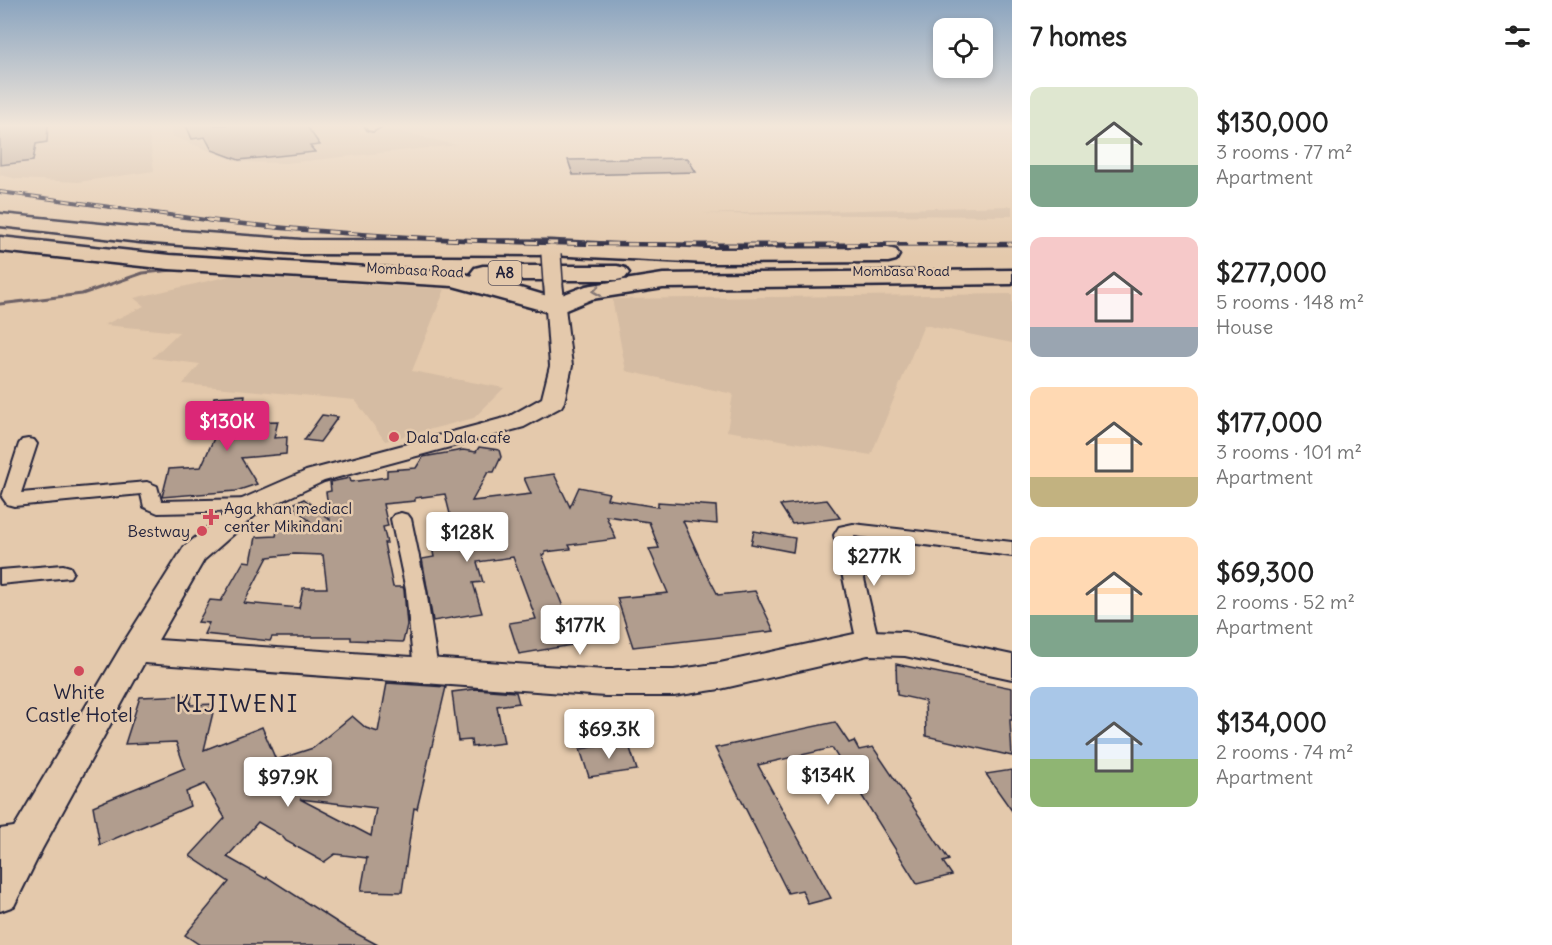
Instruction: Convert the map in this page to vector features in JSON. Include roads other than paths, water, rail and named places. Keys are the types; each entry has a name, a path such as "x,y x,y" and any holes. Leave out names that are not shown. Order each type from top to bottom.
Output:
{"highway":[{"path":"0,220 140,235 301,247 429,249 552,273 586,293 663,281 1012,277"},
{"name":"Mombasa Road","path":"0,229 384,260 721,264 1012,262"},
{"name":"Mombasa Road","path":"0,237 211,258 415,271 529,274 1012,270"},
{"path":"0,244 51,251 196,263 453,279 491,287 552,273 707,256 907,255"}],"street":[{"path":"0,892 28,837 135,650 195,554 251,505 315,476 516,422 553,402 561,366 552,273"},
{"path":"28,444 6,498 18,501 147,488 150,490 151,503 158,507 251,505"},
{"path":"401,519 416,590 426,670"},
{"path":"868,643 846,547 844,535 846,531 1012,549"},
{"path":"0,577 63,572"},
{"path":"135,650 605,683 674,683 720,676 868,643 905,644 1012,667"},
{"path":"0,842 28,837"}],"waterway":[{"path":"0,304 82,294 143,273 182,269"}],"railway":[{"path":"0,192 221,222"},
{"path":"208,220 308,230 509,242 710,245 1012,244"}],"place":[{"name":"Dala Dala cafe","path":"394,437"},
{"name":"Aga khan mediacl center Mikindani","path":"211,517"},
{"name":"Bestway","path":"202,531"},
{"name":"White Castle Hotel","path":"79,671"}],"district":[{"name":"KIJIWENI","path":"237,704"}]}
